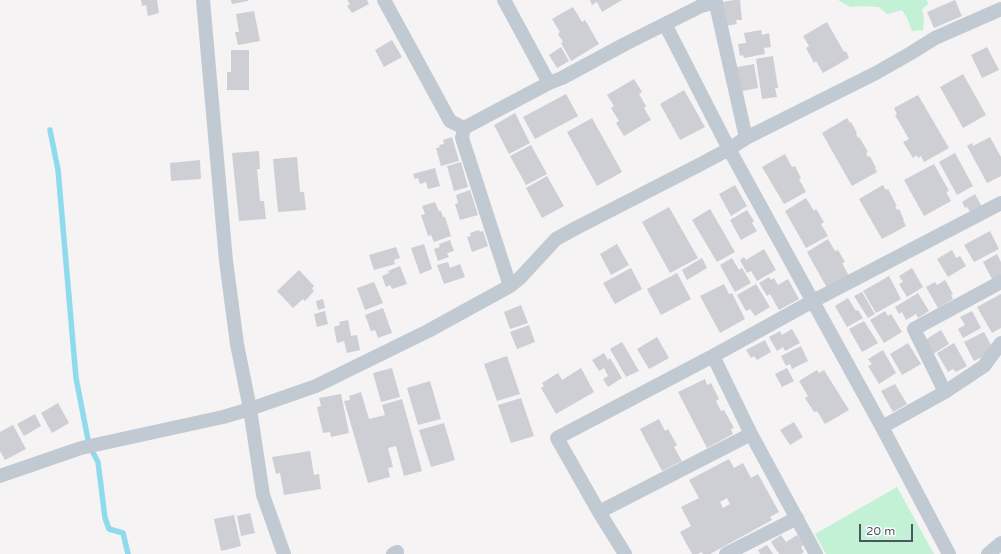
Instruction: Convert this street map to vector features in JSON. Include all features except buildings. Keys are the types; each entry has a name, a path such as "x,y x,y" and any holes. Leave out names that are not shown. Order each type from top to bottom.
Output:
{"street":[{"path":"203,0 226,261 237,344 250,409 264,495 284,554"},
{"path":"384,0 450,121 464,128"},
{"path":"504,0 549,83"},
{"path":"464,128 625,44 701,6 716,1 746,138"},
{"path":"0,476 81,448 223,417 316,386 428,331 510,286 520,278 556,239 729,149 746,138 876,73 935,38 1001,9"},
{"path":"665,24 729,149 882,427 949,554"},
{"path":"464,128 462,138 510,286"},
{"path":"625,554 557,438 713,356 813,301 1001,203"},
{"path":"945,392 914,328 1001,282"},
{"path":"882,427 945,392 984,366 1001,343"},
{"path":"713,356 751,434 816,554"},
{"path":"600,512 751,434"},
{"path":"728,553 797,518"},
{"path":"988,554 1001,543"}],"green space":[{"path":"838,0 927,0 928,4 922,9 924,20 923,30 912,31 902,10 887,14 879,7 850,7"},
{"path":"897,487 934,554 826,554 815,534"}],"waterway":[{"path":"50,130 58,170 76,378 89,445 98,462 105,518 109,529 123,533 128,554"}]}
